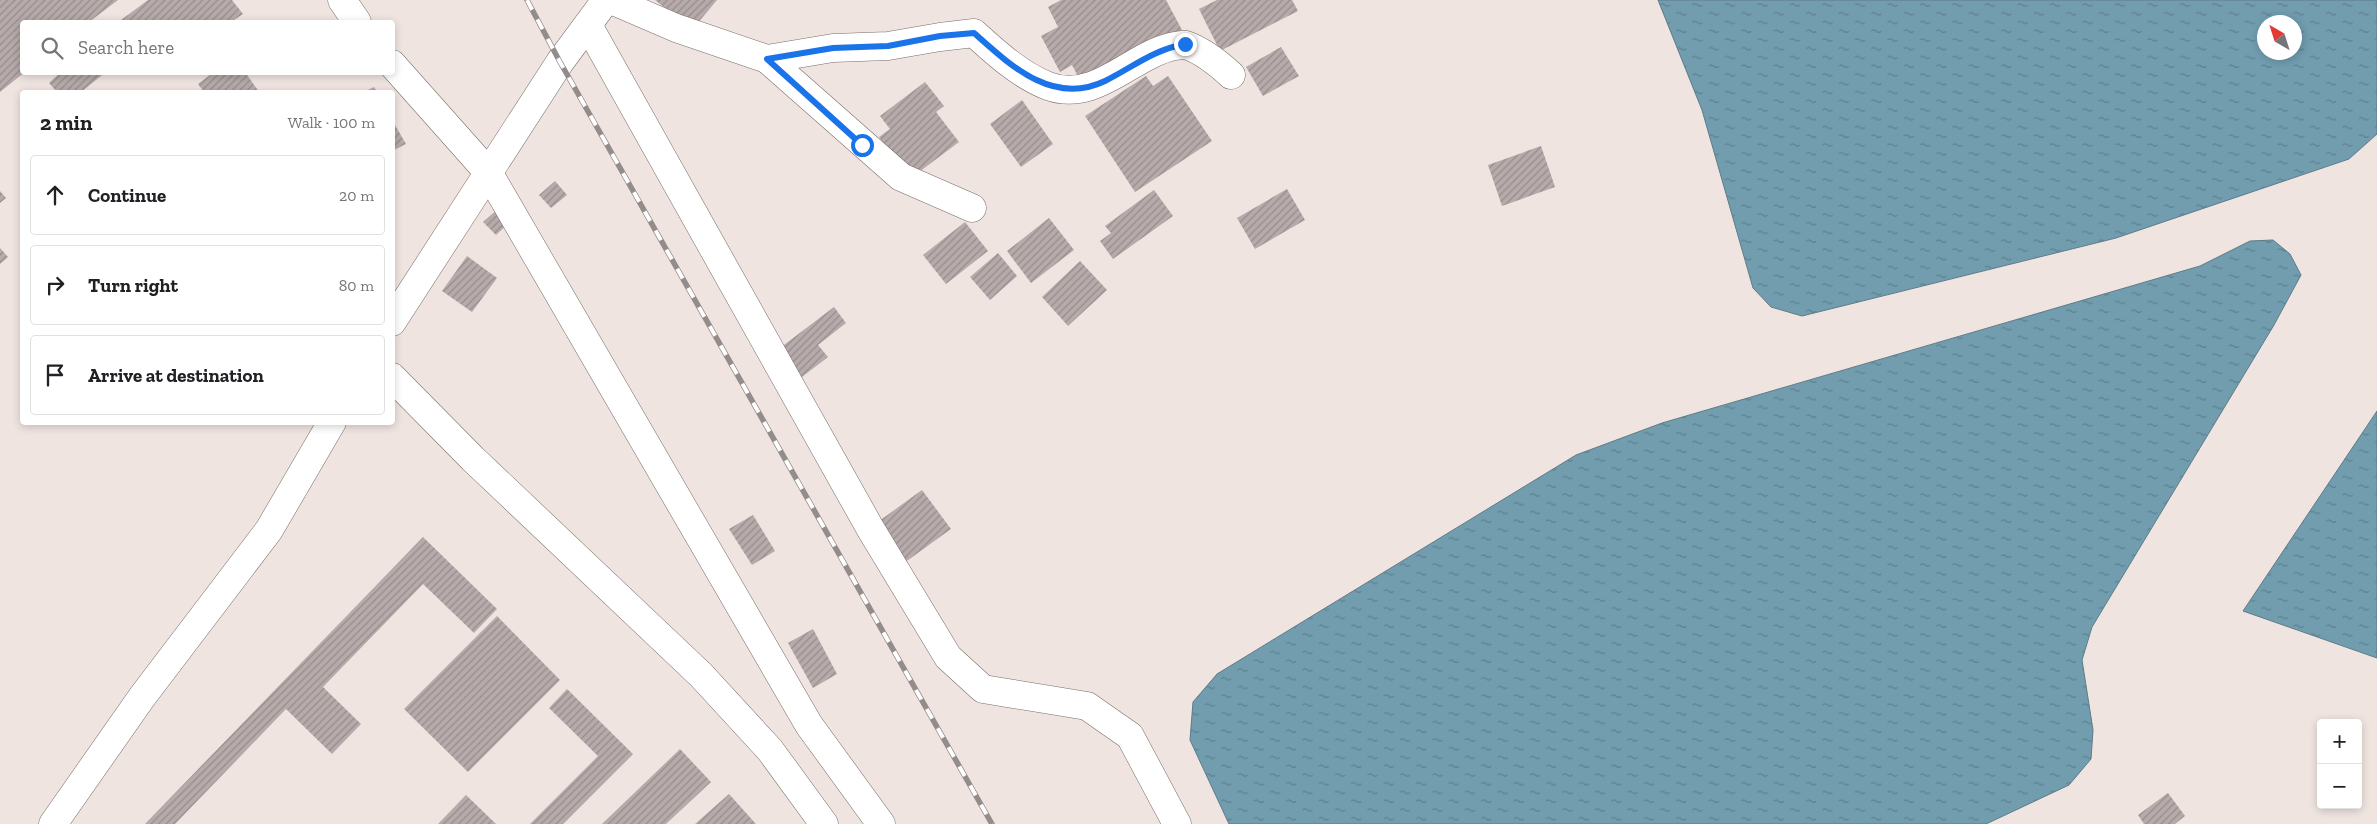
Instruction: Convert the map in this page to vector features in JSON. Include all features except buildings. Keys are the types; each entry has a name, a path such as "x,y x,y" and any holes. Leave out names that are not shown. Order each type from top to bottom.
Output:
{"street":[{"path":"342,0 356,20"},
{"path":"395,317 560,62 606,0"},
{"path":"611,0 676,28 767,59 901,177 972,208"},
{"path":"588,25 870,528 948,657 982,689 1087,706 1130,736 1177,824"},
{"path":"767,59 833,48 888,46 940,36 974,33 1007,62 1049,86 1079,90 1104,81 1165,48 1185,44 1214,60 1230,74"},
{"path":"395,67 488,172 809,724 881,824"},
{"path":"395,381 480,465 701,675 770,750 824,824"},
{"path":"53,824 142,697 269,530 330,425"}],"water":[{"path":"1658,0 2377,0 2377,134 2349,159 2116,238 1802,316 1771,307 1753,288 1702,110"},
{"path":"2273,240 2290,254 2301,275 2274,325 2092,627 2082,660 2093,730 2091,759 2069,785 1986,824 1229,824 1190,740 1193,702 1217,674 1576,455 1662,423 2200,266 2250,241"},
{"path":"2377,411 2377,658 2243,611"}],"railway":[{"path":"527,0 560,62 992,824"}],"route":[{"path":"862,145 767,59 833,48 888,46 940,36 974,33 1007,62 1049,86 1079,90 1104,81 1165,48 1185,44"}]}
